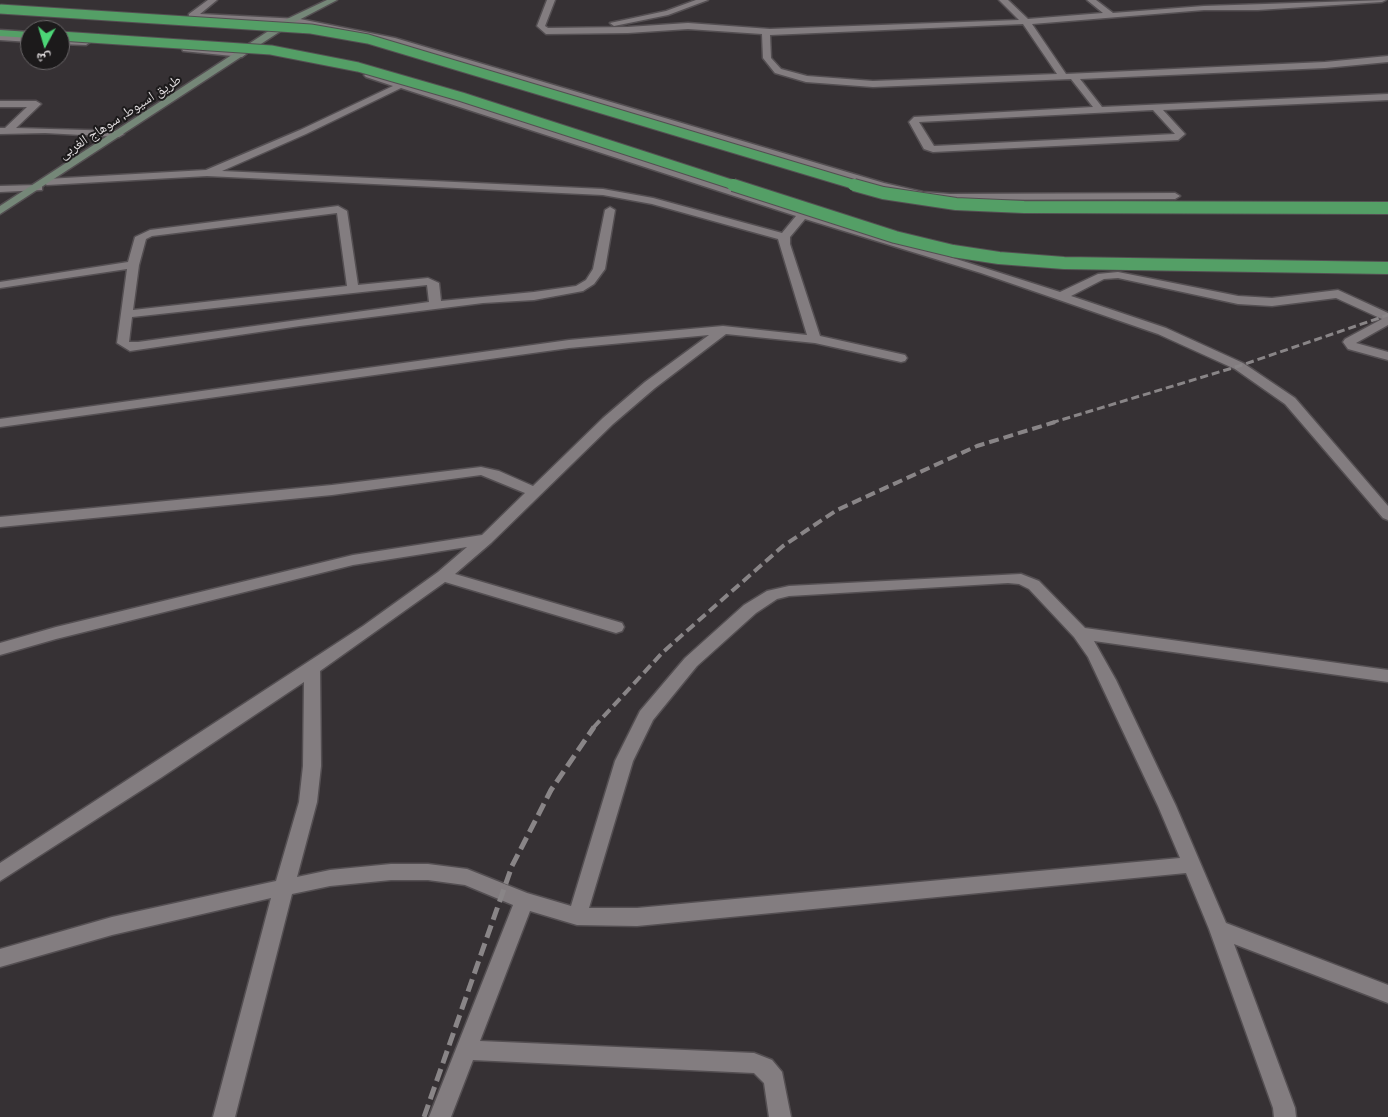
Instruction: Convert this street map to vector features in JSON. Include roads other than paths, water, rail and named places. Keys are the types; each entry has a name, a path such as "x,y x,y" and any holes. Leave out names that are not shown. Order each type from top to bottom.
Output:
{"highway":[{"path":"0,9 311,29 368,39 883,193 921,199 956,204 1024,207 1388,208"},
{"path":"0,33 20,34"},
{"path":"70,37 245,48 301,54 340,62 462,97 896,237 953,251 999,258 1064,263 1388,268"}],"main road":[{"name":"طريق اسيوط, سوهاج الغربى","path":"0,212 290,21 333,0"}],"street":[{"path":"212,0 192,16 290,21 337,28 413,46 845,175 923,195 950,197 1175,196"},
{"path":"551,0 541,26 543,30 628,30 688,26 751,29 766,32 1027,22 1214,8 1258,8 1376,0"},
{"path":"590,30 608,24 668,13 704,0"},
{"path":"1003,0 1027,22 1068,77 1099,110"},
{"path":"1091,0 1111,15"},
{"path":"1204,0 1214,8"},
{"path":"766,32 767,58 774,68 786,74 806,79 882,84 939,80 1068,77 1333,65 1388,59"},
{"path":"0,37 20,38"},
{"path":"70,41 248,50 314,60 401,85 1162,331 1239,366 1290,401 1388,515"},
{"path":"206,173 303,132 401,85"},
{"path":"1156,108 1180,134 1178,137 933,149 928,147 914,122 916,119 924,118 1388,97"},
{"path":"0,104 36,104 4,131"},
{"path":"4,131 119,134"},
{"path":"48,182 206,173 603,192 653,202 784,237"},
{"path":"0,189 38,188"},
{"path":"353,289 342,211 338,209 150,232 142,237 133,265 123,343 130,347 435,304 534,296 579,289 590,282 598,269 610,210"},
{"path":"803,215 784,237 784,244 815,339"},
{"path":"0,285 133,265"},
{"path":"1060,297 1102,276 1118,275 1238,300 1272,302 1338,294 1388,319"},
{"path":"126,314 431,282 435,304"},
{"path":"1388,319 1349,342 1352,346 1388,356"},
{"path":"0,873 312,668 443,576 633,400 723,330"},
{"path":"0,423 578,343 723,330 815,339 900,358"},
{"path":"0,522 332,490 481,471 494,474 534,492"},
{"path":"0,648 353,560 486,538"},
{"path":"443,576 616,627"},
{"path":"577,916 624,761 646,716 691,662 763,600 789,591 1016,578 1034,585 1080,633 1095,654 1108,680 1167,806 1219,929 1284,1108 1285,1117"},
{"path":"1080,633 1388,676"},
{"path":"224,1117 259,977 308,802 312,766 312,668"},
{"path":"0,958 112,926 284,886 330,878 392,872 428,872 467,877 524,901 577,916 637,917 1191,865"},
{"path":"440,1117 524,901"},
{"path":"1219,929 1388,994"},
{"path":"465,1050 754,1063 764,1067 774,1079 780,1117"}],"railway":[{"path":"1051,423 1239,366 1388,315"},
{"path":"593,728 663,652 783,546 837,510 977,446 1055,422"},
{"path":"424,1117 512,866 551,790 594,727"}]}
